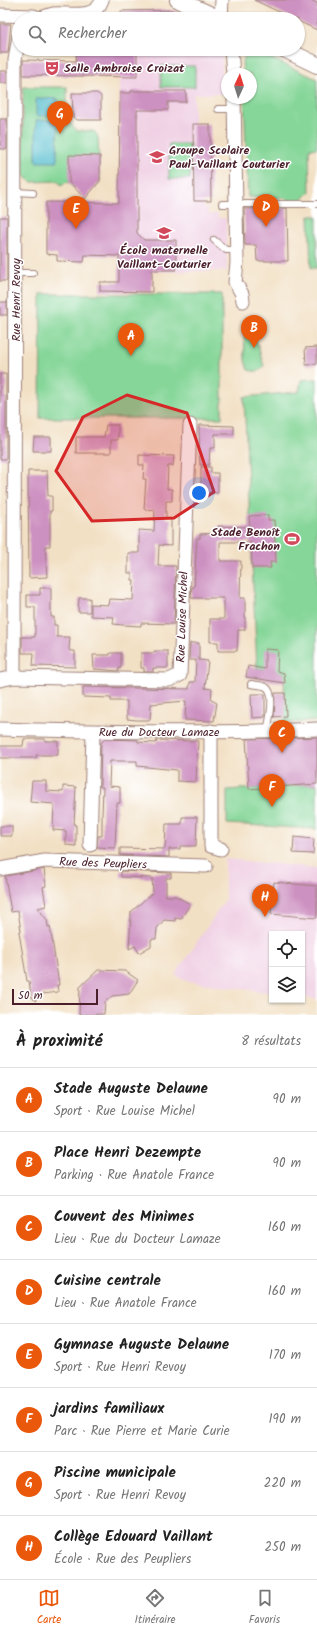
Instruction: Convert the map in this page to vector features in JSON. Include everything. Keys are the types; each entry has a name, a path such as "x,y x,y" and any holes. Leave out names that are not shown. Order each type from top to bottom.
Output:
{"street":[{"path":"89,12 100,4 102,0"},
{"path":"178,0 205,12"},
{"path":"221,12 222,0"},
{"path":"0,16 12,16"},
{"name":"Rue Henri Revoy","path":"14,677 16,56"},
{"path":"232,56 233,68"},
{"path":"298,56 317,65"},
{"path":"234,104 237,250 235,282 242,294 243,301"},
{"name":"Rue Louise Michel","path":"0,680 14,677 168,680 180,675 190,425"},
{"name":"Rue du Docteur Lamaze","path":"0,729 93,732 267,731 317,729"},
{"path":"210,731 211,846 221,849"},
{"path":"90,844 93,732"},
{"name":"Rue des Peupliers","path":"0,869 45,861 206,866"}],"lane":[{"path":"218,109 231,104"},
{"path":"16,192 33,193"},
{"path":"222,204 317,204"},
{"path":"214,240 226,250 237,250"},
{"path":"16,273 33,273"},
{"path":"251,684 267,687 270,691 271,698 267,731"}],"highlighted area":[{"path":"127,395 187,413 214,492 174,518 92,521 56,471 83,417"}],"shaded area":[{"name":"Groupe Scolaire Paul-Vaillant Couturier","path":"120,56 222,56 221,94 194,94 194,201 204,201 204,208 208,208 208,214 218,214 218,218 226,218 227,271 119,272"},
{"path":"225,859 317,868 317,999 305,997 305,931 269,931 269,993 187,981 175,975 225,900"}],"green space":[{"path":"246,56 266,56 317,79 317,148 309,149 310,192 298,204 284,198 248,197 244,104 257,104 257,68 242,68 242,62"},
{"path":"161,66 195,66 195,87 161,87"},
{"path":"23,87 67,87 67,120 77,131 94,131 98,137 100,181 95,187 73,187 69,182 62,186 58,181 31,182 23,175"},
{"path":"169,144 190,144 190,179 169,179"},
{"path":"309,216 317,216 317,268 311,268"},
{"path":"41,294 222,294 222,418 40,418"},
{"path":"249,325 254,333 264,366 257,371 248,370 245,360 244,328 245,326"},
{"path":"317,379 317,721 285,723 284,673 257,668 244,397 299,392 301,380"},
{"path":"317,784 317,829 227,824 227,790"}],"water":[{"path":"36,99 58,99 58,116 36,116"},
{"path":"36,120 58,120 57,162 36,162"}],"building":[{"path":"254,0 311,0 317,3 317,30 305,24 305,12 279,12"},
{"path":"172,10 176,12 121,12"},
{"path":"0,24 11,24 8,53 0,53"},
{"path":"76,56 137,56 137,77 23,75 23,60 76,61"},
{"path":"0,71 7,71 7,83 0,83"},
{"path":"131,91 186,91 186,102 168,102 168,110 137,110 137,233 144,240 176,240 176,270 152,270 152,292 100,291 100,282 119,282 119,256 85,255 84,262 57,261 57,255 46,254 46,202 119,203 120,93 131,93"},
{"path":"72,93 97,93 101,96 101,120 77,120 73,117"},
{"path":"0,119 7,119 7,149 0,149"},
{"path":"193,124 210,124 211,201 194,201"},
{"path":"69,155 100,156 100,181 85,199 69,182"},
{"path":"287,208 288,261 257,261 256,245 245,245 244,209"},
{"path":"0,217 7,217 7,281 0,281"},
{"path":"0,302 7,302 7,315 0,315"},
{"path":"317,347 317,364 306,365 305,348"},
{"path":"0,374 6,374 6,459 0,459"},
{"path":"106,425 118,425 118,440 111,440 111,453 76,453 76,437 104,437"},
{"path":"199,425 234,426 234,434 215,434 215,448 210,448 209,465 200,465"},
{"path":"34,437 51,437 51,451 33,451"},
{"path":"139,455 174,456 173,466 168,466 167,489 172,489 172,501 166,501 166,518 171,519 171,546 159,545 158,566 176,566 174,624 141,623 141,626 123,625 113,624 114,617 91,616 91,604 108,605 109,599 133,600 134,580 132,580 132,573 128,573 128,553 139,553 139,530 154,531 155,510 144,509 146,479 143,479 144,465 139,465"},
{"path":"201,467 211,467 211,473 218,473 218,493 201,492"},
{"path":"28,471 47,471 48,496 52,496 52,511 50,511 50,546 45,546 47,577 29,578"},
{"path":"268,515 268,520 274,520 276,562 270,562 271,568 252,568 251,542 220,542 220,561 241,561 240,598 245,598 245,630 238,630 237,651 218,651 218,642 210,642 210,619 224,619 224,598 191,598 192,587 194,587 197,538 200,538 200,534 218,533 218,526 250,527 249,516"},
{"path":"40,588 51,588 51,617 54,617 54,625 57,625 57,637 70,637 69,649 70,651 75,651 75,667 33,666 34,653 22,653 22,637 35,637 35,607 27,607 27,595 40,595"},
{"path":"79,598 90,598 90,612 78,612"},
{"path":"190,643 199,643 199,660 208,661 205,688 212,689 211,700 217,703 214,721 185,720 186,701 151,704 150,720 137,720 127,719 127,701 111,701 111,698 83,697 83,687 189,689 190,682 195,682 196,660 189,660"},
{"path":"265,649 278,650 277,671 284,673 285,683 246,677 248,666 265,669"},
{"path":"154,651 168,651 168,668 153,668 153,672 144,672 144,668 141,668 141,653 154,653"},
{"path":"110,653 121,653 121,668 119,668 119,671 94,669 93,655 110,655"},
{"path":"275,693 285,693 286,716 274,717"},
{"path":"251,694 265,694 265,717 252,718"},
{"path":"317,737 317,784 249,789 246,739"},
{"path":"24,739 45,739 45,741 58,741 58,755 36,755 36,758 0,758 0,746 23,746"},
{"path":"105,739 138,740 138,742 156,743 157,740 198,741 196,782 177,781 177,770 137,766 137,761 110,761 109,786 120,787 120,803 117,803 115,848 97,847 98,836 102,836 103,787 100,787 101,743"},
{"path":"32,781 46,781 46,791 63,792 63,786 76,787 74,825 76,825 76,846 66,845 66,831 53,830 54,804 30,802"},
{"path":"182,817 197,817 196,846 180,846 180,849 169,849 169,857 120,855 120,848 165,849 166,824 182,824"},
{"path":"0,826 12,826 12,836 0,836"},
{"path":"294,837 314,839 313,854 293,853"},
{"path":"44,869 46,886 43,887 46,906 38,908 47,920 48,927 50,926 59,985 57,985 58,992 43,994 35,1001 31,996 29,981 27,981 19,932 21,931 18,911 11,912 5,876"},
{"path":"121,871 171,873 171,878 166,878 166,896 176,896 190,904 181,919 175,918 175,921 164,920 157,928 156,939 151,939 151,946 139,953 135,946 129,949 131,912 153,892 152,878 121,877"},
{"path":"274,882 317,886 317,918 271,914"},
{"path":"98,970 125,971 138,980 129,994 112,996 105,1002 104,1014 79,1015 80,987"}],"place":[{"name":"Salle Ambroise Croizat","path":"52,68"},
{"name":"Piscine municipale","path":"60,134"},
{"name":"Groupe Scolaire Paul-Vaillant Couturier","path":"157,157"},
{"name":"Cuisine centrale","path":"266,227"},
{"name":"Gymnase Auguste Delaune","path":"76,229"},
{"name":"École maternelle Vaillant-Couturier","path":"164,233"},
{"name":"Place Henri Dezempte","path":"254,348"},
{"name":"Stade Auguste Delaune","path":"131,356"},
{"name":"Stade Benoît Frachon","path":"292,539"},
{"name":"Couvent des Minimes","path":"282,753"},
{"name":"jardins familiaux","path":"272,807"},
{"name":"Collège Edouard Vaillant","path":"265,917"}]}
